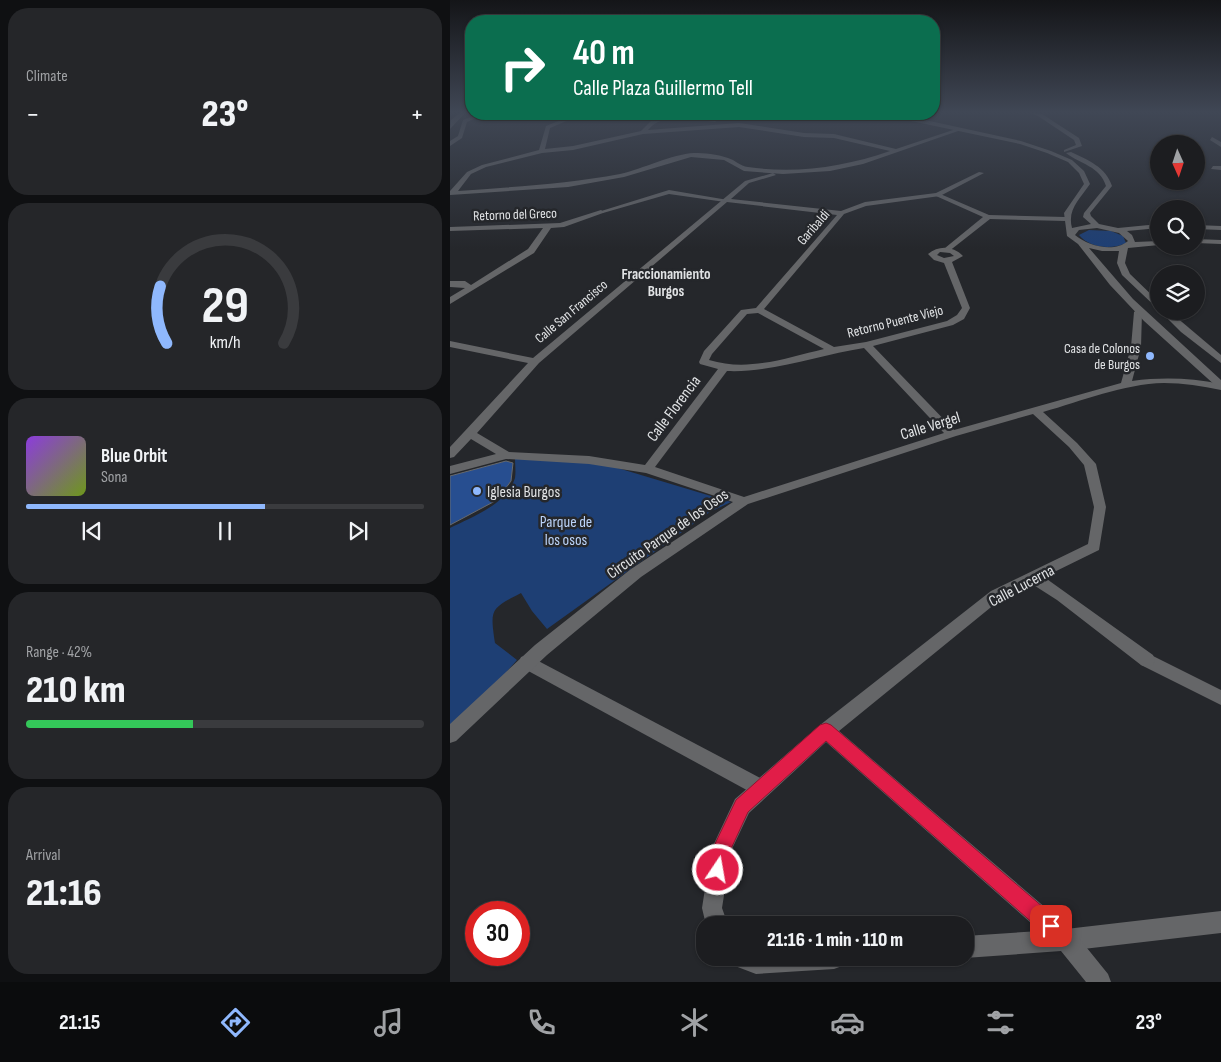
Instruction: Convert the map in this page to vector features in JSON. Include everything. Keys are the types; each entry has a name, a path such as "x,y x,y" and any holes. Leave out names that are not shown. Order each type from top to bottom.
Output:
{"street":[{"path":"452,192 474,169 516,158"},
{"path":"452,192 568,186 624,175 682,158"},
{"path":"724,158 744,169 783,172 830,169 877,158"},
{"path":"1061,158 1070,161 1082,172 1086,184 1069,206 1065,219 1071,236 1082,244 1096,264 1138,312 1221,386"},
{"path":"1079,158 1098,168 1107,177 1109,186 1087,213 1087,218 1097,226"},
{"path":"1213,168 1221,168"},
{"path":"744,169 747,182"},
{"name":"Calle San Francisco","path":"450,454 535,361 725,200 747,182 783,172"},
{"path":"938,195 981,173"},
{"name":"Retorno del Greco","path":"450,229 548,226 572,223 601,212 669,192 686,192 725,200"},
{"path":"938,195 988,217 1065,219"},
{"name":"Garibaldi","path":"759,310 842,213 865,204 938,195"},
{"path":"725,200 842,213"},
{"path":"948,250 988,217"},
{"path":"450,302 531,251 548,226"},
{"path":"1071,236 1072,232 1077,228 1097,226 1118,230 1150,227"},
{"path":"1205,227 1221,228"},
{"path":"1118,230 1130,237 1132,241 1127,246 1121,263 1126,276 1150,298"},
{"path":"1205,241 1221,242"},
{"path":"1082,244 1109,249 1150,244"},
{"path":"935,250 948,250 956,252 958,256 955,259 946,260 934,258 932,254 935,250"},
{"name":"Retorno Puente Viejo","path":"724,368 748,368 866,345 950,323 961,316 966,308 946,260"},
{"path":"450,284 465,284 470,288"},
{"path":"724,368 704,362 707,354 744,312 759,310 833,350"},
{"path":"1126,385 1136,347 1138,312"},
{"path":"1173,320 1221,360"},
{"path":"450,344 535,361"},
{"path":"866,345 952,434"},
{"name":"Calle Florencia","path":"648,469 724,368"},
{"name":"Calle Vergel","path":"744,501 952,434 1126,385 1162,380 1192,381 1221,386"},
{"name":"Calle Lucerna","path":"714,916 712,908 721,850 742,806 826,730 996,595 1094,548 1100,507 1090,464 1036,410"},
{"path":"470,434 506,455"},
{"name":"Circuito Parque de los Osos","path":"450,470 506,455 589,460 648,469 744,501"},
{"name":"Circuito Parque de los Osos","path":"450,734 528,662 636,573 744,501"},
{"path":"1033,577 1062,596 1147,660 1221,698"},
{"path":"528,662 761,788"},
{"path":"826,730 1066,940 1100,982"},
{"path":"974,946 1066,940 1221,922"}],"green space":[{"path":"1089,230 1111,231 1123,236 1126,243 1108,247 1089,243 1079,235"},
{"name":"Parque de los osos","path":"515,458 601,463 731,502 710,512 547,629 532,611 521,593 498,607 494,611 493,616 495,643 517,660 465,719 450,732 450,528 488,509 505,495 515,478"}],"building":[{"name":"Iglesia Burgos","path":"506,461 513,463 511,481 497,500 450,525 450,476"}],"place":[{"name":"Casa de Colonos de Burgos","path":"1150,356"},
{"name":"Iglesia Burgos","path":"477,491"}],"district":[{"name":"Fraccionamiento Burgos","path":"666,282"}],"route":[{"path":"718,870 721,850 742,806 826,730 1051,926"}]}
